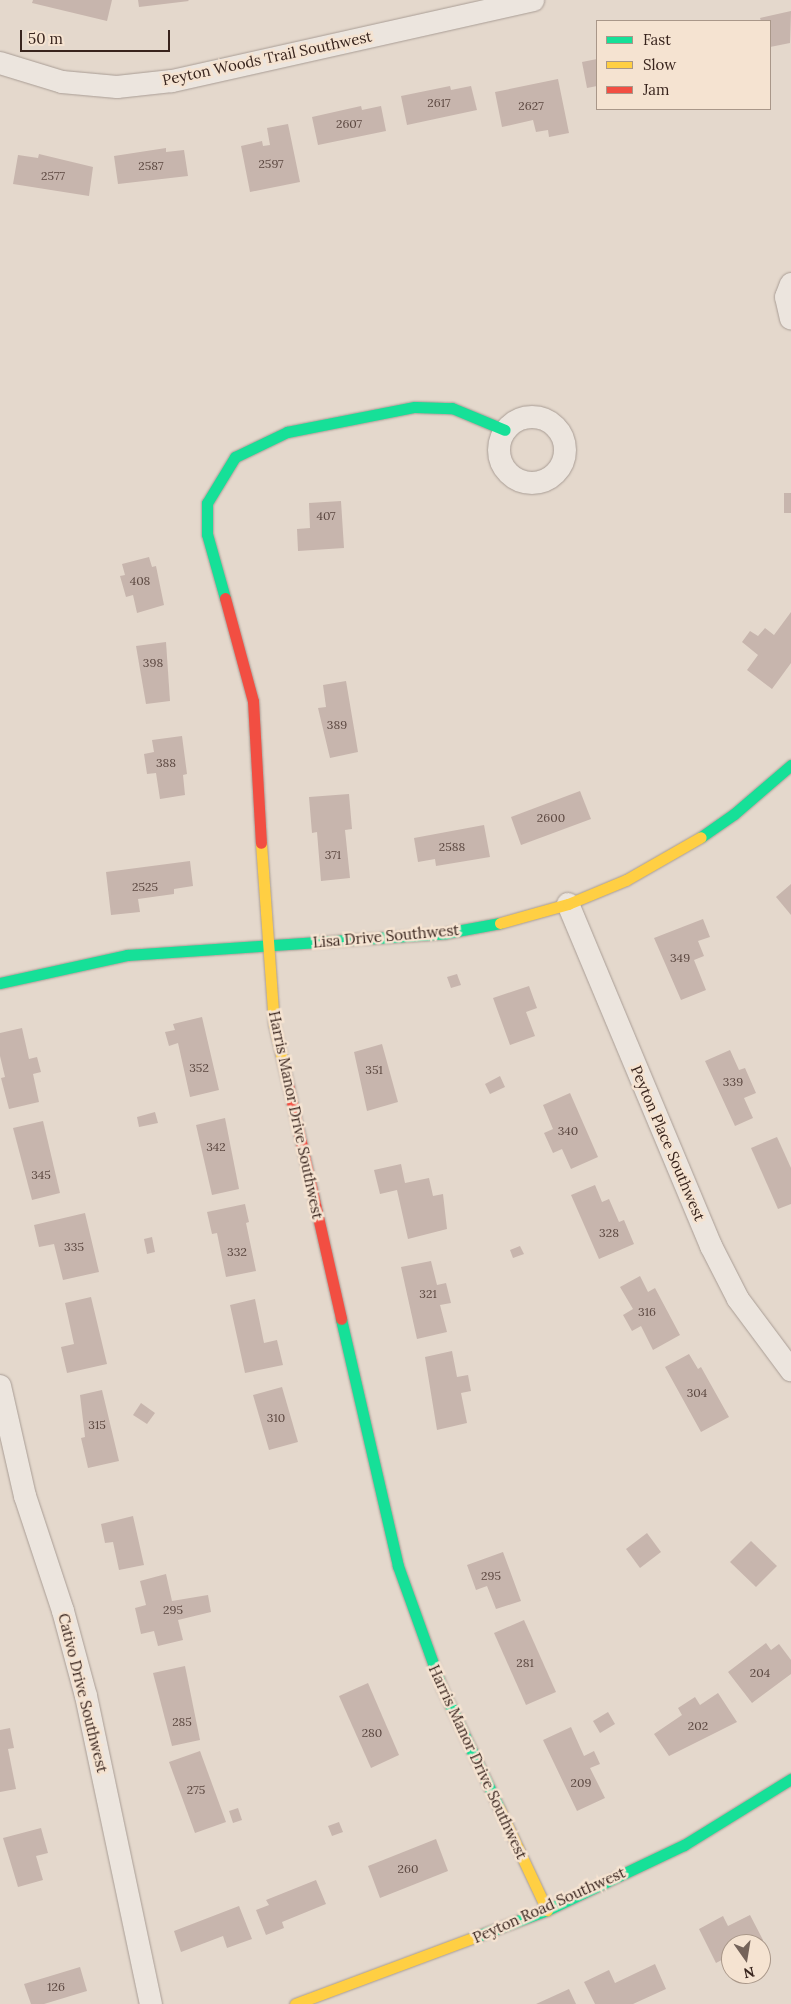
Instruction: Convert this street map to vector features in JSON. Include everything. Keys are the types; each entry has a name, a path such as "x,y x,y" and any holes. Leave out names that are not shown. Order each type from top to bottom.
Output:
{"street":[{"name":"Peyton Woods Trail Southwest","path":"0,63 62,82 117,87 172,81 533,0"},
{"path":"791,284 786,297 791,318"},
{"name":"Harris Manor Drive Southwest","path":"505,430 452,408 415,406 287,432 235,457 207,503 207,534 253,702 266,945 274,1024 398,1566 442,1688 546,1910"},
{"name":"Lisa Drive Southwest","path":"0,983 127,956 446,934 508,922 568,904 626,880 682,850 734,814 788,772"},
{"name":"Peyton Place Southwest","path":"568,904 711,1246 738,1299 791,1370"},
{"name":"Cativo Drive Southwest","path":"0,1386 25,1496 63,1611 86,1696 151,2004"},
{"name":"Peyton Road Southwest","path":"295,2004 546,1910 684,1845 791,1779"}],"building":[{"path":"33,0 112,0 107,21 32,3"},
{"path":"138,0 188,0 189,1 139,7"},
{"path":"791,11 790,43 771,47 771,20 761,20 760,18"},
{"path":"596,59 596,86 587,88 582,62"},
{"path":"558,79 569,133 549,137 548,130 536,132 533,120 502,127 495,92"},
{"path":"450,86 451,90 471,86 477,110 407,125 401,96"},
{"path":"361,106 362,110 381,106 386,131 318,145 312,117"},
{"path":"288,124 300,182 250,192 241,146 262,141 263,146 270,145 267,128"},
{"path":"166,148 166,152 184,150 188,176 118,184 114,156"},
{"path":"39,154 93,167 89,196 13,184 18,155 38,158"},
{"path":"784,493 791,493 791,513 784,513"},
{"path":"341,501 344,548 298,551 297,529 310,528 309,503"},
{"path":"149,557 152,567 156,566 164,605 137,613 133,595 126,597 120,576 125,575 122,564"},
{"path":"791,612 791,663 772,689 747,670 758,655 742,642 750,631 758,636 765,628 774,635"},
{"path":"166,642 170,701 146,704 136,646"},
{"path":"346,681 358,752 330,758 318,708 326,707 323,685"},
{"path":"182,736 187,774 183,775 185,795 160,799 156,773 147,774 144,754 154,752 152,740"},
{"path":"580,791 591,819 521,845 511,817"},
{"path":"349,794 352,829 345,830 350,878 321,881 317,832 312,833 309,797"},
{"path":"484,825 490,857 436,866 435,859 418,862 414,838"},
{"path":"190,861 193,886 174,889 174,894 138,899 140,912 111,915 106,872"},
{"path":"791,884 791,915 776,897"},
{"path":"703,919 710,937 698,941 704,956 694,960 706,990 681,1000 654,938"},
{"path":"457,974 461,985 451,988 447,977"},
{"path":"529,986 537,1008 526,1012 535,1036 510,1045 493,998"},
{"path":"202,1017 219,1090 190,1097 178,1043 169,1046 165,1032 175,1030 173,1024"},
{"path":"22,1028 29,1059 37,1057 41,1072 33,1074 39,1102 9,1109 1,1078 5,1077 0,1056 0,1033"},
{"path":"382,1044 398,1102 367,1111 354,1052"},
{"path":"730,1050 739,1070 745,1068 756,1093 744,1098 753,1118 735,1126 705,1061"},
{"path":"500,1076 505,1087 490,1094 485,1084"},
{"path":"570,1093 598,1157 571,1169 562,1149 553,1153 544,1133 553,1129 543,1105"},
{"path":"155,1112 158,1123 139,1127 137,1117"},
{"path":"225,1118 239,1189 212,1195 196,1125"},
{"path":"43,1121 60,1193 32,1200 13,1128"},
{"path":"777,1137 791,1168 791,1204 778,1209 751,1148"},
{"path":"401,1164 405,1183 429,1178 433,1196 443,1194 447,1229 408,1239 397,1190 380,1194 374,1170"},
{"path":"595,1185 602,1202 609,1199 619,1222 624,1220 634,1244 599,1259 571,1195"},
{"path":"245,1204 249,1222 246,1223 256,1271 226,1277 217,1233 212,1234 207,1212"},
{"path":"85,1213 99,1272 63,1280 54,1244 39,1247 34,1225"},
{"path":"152,1237 155,1252 147,1254 144,1239"},
{"path":"520,1246 524,1254 513,1258 510,1250"},
{"path":"431,1261 437,1285 446,1283 451,1303 440,1305 447,1332 417,1339 401,1267"},
{"path":"640,1276 648,1292 655,1288 680,1335 653,1350 641,1326 632,1331 623,1315 633,1309 620,1287"},
{"path":"91,1297 107,1364 67,1373 61,1347 74,1344 65,1303"},
{"path":"255,1299 264,1343 277,1340 283,1365 245,1373 230,1305"},
{"path":"452,1351 457,1377 468,1375 471,1391 461,1393 467,1423 437,1430 425,1357"},
{"path":"689,1354 698,1369 701,1367 729,1417 701,1432 665,1367"},
{"path":"282,1387 298,1442 269,1450 253,1395"},
{"path":"102,1390 119,1461 88,1468 81,1438 85,1437 80,1395"},
{"path":"141,1403 155,1413 147,1424 133,1415"},
{"path":"133,1516 144,1565 119,1570 113,1542 105,1543 101,1524"},
{"path":"647,1533 661,1552 640,1568 626,1549"},
{"path":"751,1541 777,1566 756,1587 730,1562"},
{"path":"503,1552 521,1601 496,1609 487,1586 476,1590 467,1565"},
{"path":"166,1574 172,1601 208,1595 211,1612 178,1620 183,1640 158,1646 154,1631 141,1634 135,1608 146,1605 140,1581"},
{"path":"524,1620 556,1692 526,1705 494,1633"},
{"path":"766,1643 771,1650 779,1644 791,1660 791,1674 752,1703 728,1672"},
{"path":"185,1666 200,1740 172,1746 153,1673"},
{"path":"368,1683 399,1755 371,1768 339,1696"},
{"path":"718,1693 737,1722 669,1756 654,1734 682,1715 678,1708 695,1697 700,1705"},
{"path":"608,1712 615,1724 600,1733 593,1721"},
{"path":"571,1727 584,1756 594,1751 600,1764 590,1768 605,1798 577,1811 543,1740"},
{"path":"10,1728 14,1748 8,1749 16,1789 0,1792 0,1730"},
{"path":"200,1751 226,1822 195,1833 169,1762"},
{"path":"238,1808 242,1820 233,1823 229,1811"},
{"path":"339,1822 343,1832 332,1836 328,1826"},
{"path":"41,1828 48,1853 36,1856 43,1880 18,1887 3,1838"},
{"path":"436,1839 448,1871 380,1898 368,1866"},
{"path":"316,1880 326,1904 282,1922 284,1928 266,1935 256,1910 269,1905 266,1900"},
{"path":"239,1906 252,1939 227,1948 223,1936 181,1952 174,1931"},
{"path":"750,1915 760,1934 721,1934 721,1960 716,1963 699,1929 723,1916 728,1926"},
{"path":"655,1964 666,1989 633,2004 595,2004 584,1982 609,1970 615,1983"},
{"path":"80,1967 87,1991 44,2004 31,2004 24,1984"},
{"path":"569,1989 576,2004 536,2004"}],"traffic: fast":[{"path":"225,598 207,534 207,503 235,457 287,432 415,407 452,408 505,430"},
{"path":"701,837 734,814 791,765"},
{"path":"0,983 127,955 446,933 500,923"},
{"path":"341,1319 398,1566 442,1688 499,1808"},
{"path":"472,1938 547,1910 684,1845 791,1779"}],"traffic: slow":[{"path":"500,923 568,904 626,880 701,837"},
{"path":"261,843 274,1024 286,1076"},
{"path":"499,1808 547,1910"},
{"path":"295,2004 472,1938"}],"traffic: jam":[{"path":"225,598 253,701 261,843"},
{"path":"286,1076 341,1319"}]}
